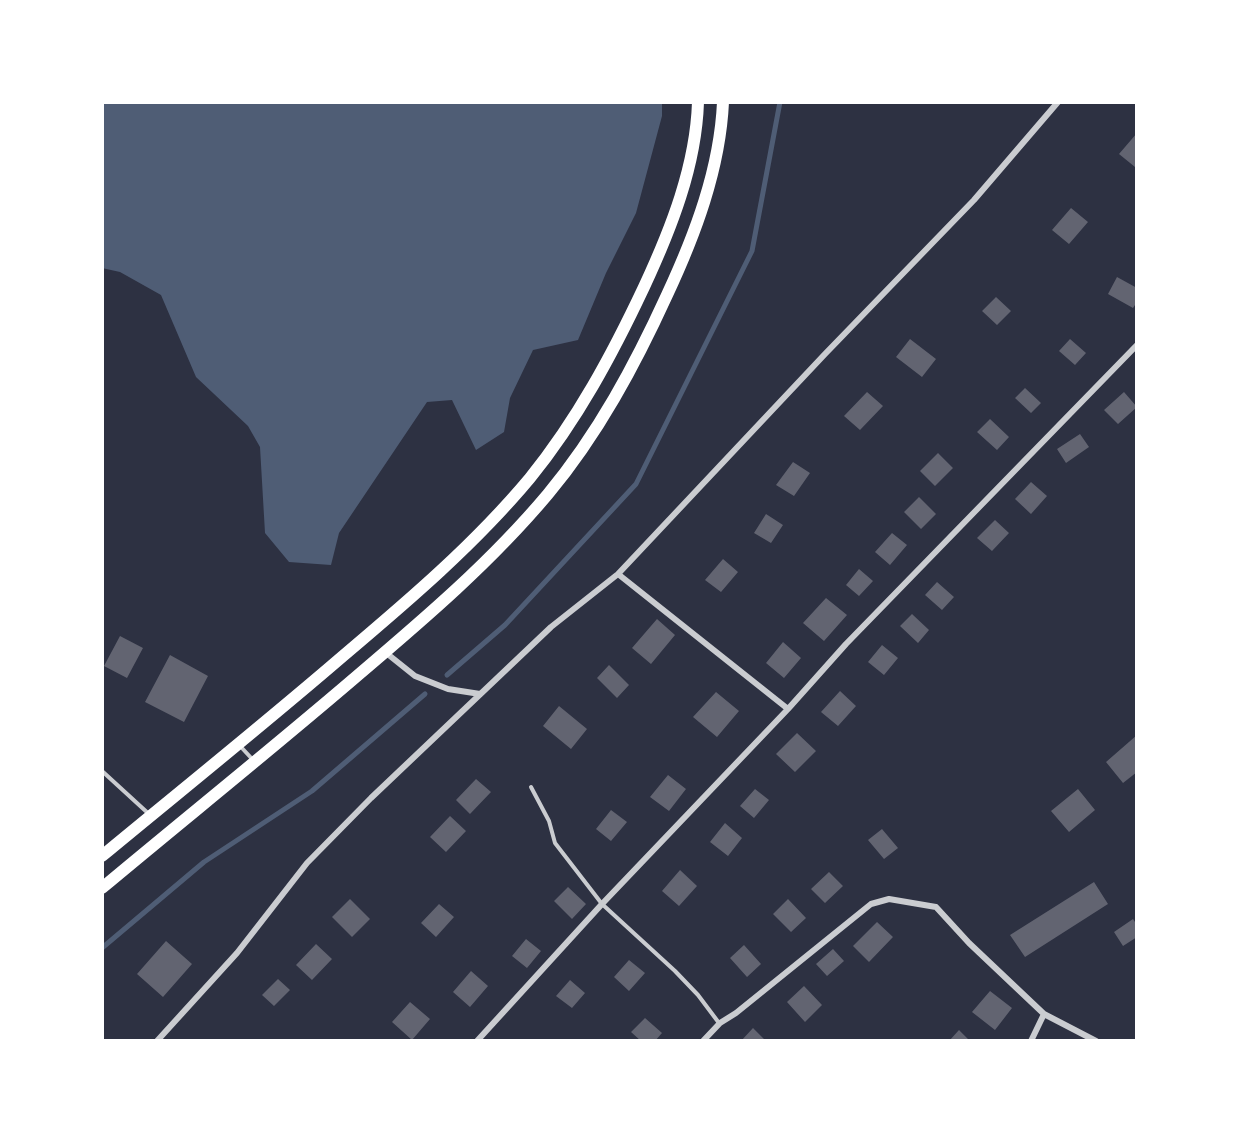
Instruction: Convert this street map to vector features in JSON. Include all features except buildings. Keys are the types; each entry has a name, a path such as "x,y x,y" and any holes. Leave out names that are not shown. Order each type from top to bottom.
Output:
{"main road":[{"path":"102,856 416,594 497,515 530,478 587,398 610,357 658,258 678,204 691,158 698,102"},
{"path":"102,888 432,612 514,532 548,493 580,452 607,411 632,368 680,267 701,212 715,163 723,102"}],"street":[{"path":"157,1041 237,952 307,863 371,798 551,627 618,574 974,200 1058,102"},
{"path":"477,1041 846,644 1137,345"},
{"path":"618,574 788,709"},
{"path":"386,652 415,676 448,689 480,694"},
{"path":"703,1041 720,1023 736,1013 871,904 889,899 936,908 969,943 1044,1014 1096,1041"},
{"path":"1030,1041 1044,1014"}],"lane":[{"path":"238,744 254,762"},
{"path":"102,771 151,815"},
{"path":"531,787 549,821 555,843 602,904 675,971 720,1023"}],"water":[{"path":"102,102 662,102 662,116 636,213 606,273 578,340 533,350 510,398 504,432 476,450 452,400 427,402 339,533 331,565 289,562 265,533 260,447 248,426 196,377 161,295 120,272 102,268"}],"waterway":[{"path":"447,675 505,625 636,484 752,251 780,102"},
{"path":"102,948 204,862 312,791 425,694"}]}
